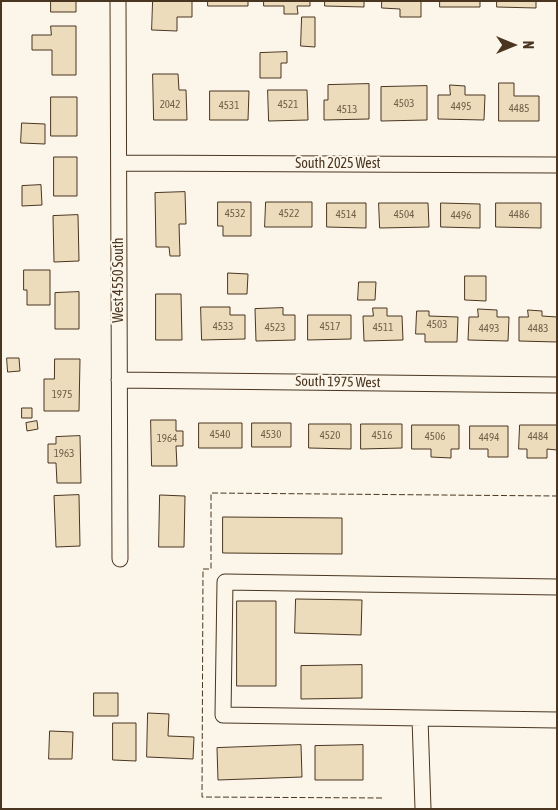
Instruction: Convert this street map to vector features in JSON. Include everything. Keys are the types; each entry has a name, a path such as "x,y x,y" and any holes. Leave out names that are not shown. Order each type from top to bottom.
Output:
{"street":[{"name":"West 4550 South","path":"118,1 120,559"},
{"name":"South 2025 West","path":"119,163 557,165"},
{"name":"South 1975 West","path":"120,380 557,385"},
{"path":"557,587 225,582 223,715 557,720"},
{"path":"420,718 423,809"}],"building":[{"path":"51,1 76,1 76,12 51,12"},
{"path":"153,1 192,1 192,17 177,17 177,31 152,30"},
{"path":"208,1 248,1 248,6 208,6"},
{"path":"264,1 310,1 310,6 297,6 298,14 284,14 284,6 264,6"},
{"path":"325,1 364,1 364,7 325,6"},
{"path":"382,1 421,1 421,17 400,17 400,9 382,8"},
{"path":"440,1 480,1 480,7 440,7"},
{"path":"497,1 536,1 536,8 497,7"},
{"path":"302,17 315,17 315,47 301,46"},
{"path":"51,26 76,26 76,75 52,75 52,50 32,50 32,35 51,35"},
{"path":"287,52 287,63 281,63 281,78 260,78 260,53"},
{"path":"153,74 178,74 179,90 186,90 187,120 154,120"},
{"path":"499,83 514,83 514,96 539,96 539,121 499,121"},
{"path":"369,84 369,119 324,120 324,100 328,100 328,85"},
{"path":"450,85 465,86 465,95 485,95 484,120 438,119 438,95 450,95"},
{"path":"427,86 427,120 381,121 381,87"},
{"path":"268,90 307,90 308,120 269,121"},
{"path":"210,91 249,91 248,120 210,120"},
{"path":"51,97 77,97 77,136 51,136"},
{"path":"22,123 45,124 45,144 21,143"},
{"path":"54,157 77,157 77,196 54,196"},
{"path":"41,185 42,205 22,206 22,186"},
{"path":"185,192 186,224 179,224 180,256 170,256 169,247 156,247 155,193"},
{"path":"218,202 251,202 251,236 223,236 223,226 218,226"},
{"path":"266,202 312,202 312,227 265,227"},
{"path":"327,203 366,203 366,228 327,227"},
{"path":"379,203 428,203 429,227 380,228"},
{"path":"441,203 480,204 480,228 441,227"},
{"path":"496,203 541,203 541,228 496,227"},
{"path":"78,215 79,261 54,262 53,216"},
{"path":"24,270 50,270 50,305 27,305 27,290 24,290"},
{"path":"228,273 248,274 247,294 228,294"},
{"path":"465,276 486,276 486,301 465,300"},
{"path":"359,282 376,282 375,300 358,300"},
{"path":"79,292 79,329 55,329 55,293"},
{"path":"156,294 181,294 182,340 156,340"},
{"path":"201,307 230,307 230,315 245,315 245,339 202,340"},
{"path":"283,308 283,315 295,315 295,340 256,341 255,309"},
{"path":"373,308 387,308 387,316 402,316 403,340 364,341 363,316 373,316"},
{"path":"478,309 497,310 497,317 509,317 508,341 468,340 469,317 478,317"},
{"path":"528,310 542,311 542,316 557,317 557,342 519,341 519,317 528,317"},
{"path":"417,311 429,311 429,316 458,317 457,342 425,342 425,334 416,334"},
{"path":"308,315 351,315 351,339 308,340"},
{"path":"7,358 19,358 20,371 8,372"},
{"path":"55,359 80,359 79,411 44,411 44,379 54,379"},
{"path":"22,408 32,408 32,418 22,418"},
{"path":"151,420 176,420 176,431 183,431 183,446 176,446 177,466 152,466"},
{"path":"37,421 38,429 27,431 26,423"},
{"path":"199,423 242,423 242,448 199,448"},
{"path":"252,423 291,423 291,447 252,447"},
{"path":"309,424 351,424 351,449 309,448"},
{"path":"361,424 402,424 402,448 361,449"},
{"path":"412,425 459,425 459,449 451,449 451,458 431,457 431,449 412,449"},
{"path":"520,425 557,425 557,450 547,449 547,458 527,458 527,449 519,449"},
{"path":"470,426 508,426 508,457 488,457 488,449 470,449"},
{"path":"80,436 81,483 57,483 56,463 48,463 48,444 56,444 56,437"},
{"path":"79,495 80,546 56,547 54,496"},
{"path":"160,495 185,496 184,547 159,547"},
{"path":"223,517 342,518 342,554 223,553"},
{"path":"296,599 362,600 361,635 295,633"},
{"path":"237,601 276,601 276,686 237,686"},
{"path":"362,665 362,698 301,699 301,666"},
{"path":"94,693 118,693 118,716 94,716"},
{"path":"148,713 169,714 168,736 194,737 193,759 147,757"},
{"path":"113,723 136,723 136,761 113,760"},
{"path":"50,731 73,732 72,759 49,759"},
{"path":"301,745 302,777 218,780 217,748"},
{"path":"363,745 363,780 315,780 315,746"}],"fence":[{"path":"382,798 202,797 203,569 211,569 211,493 557,496"}]}
